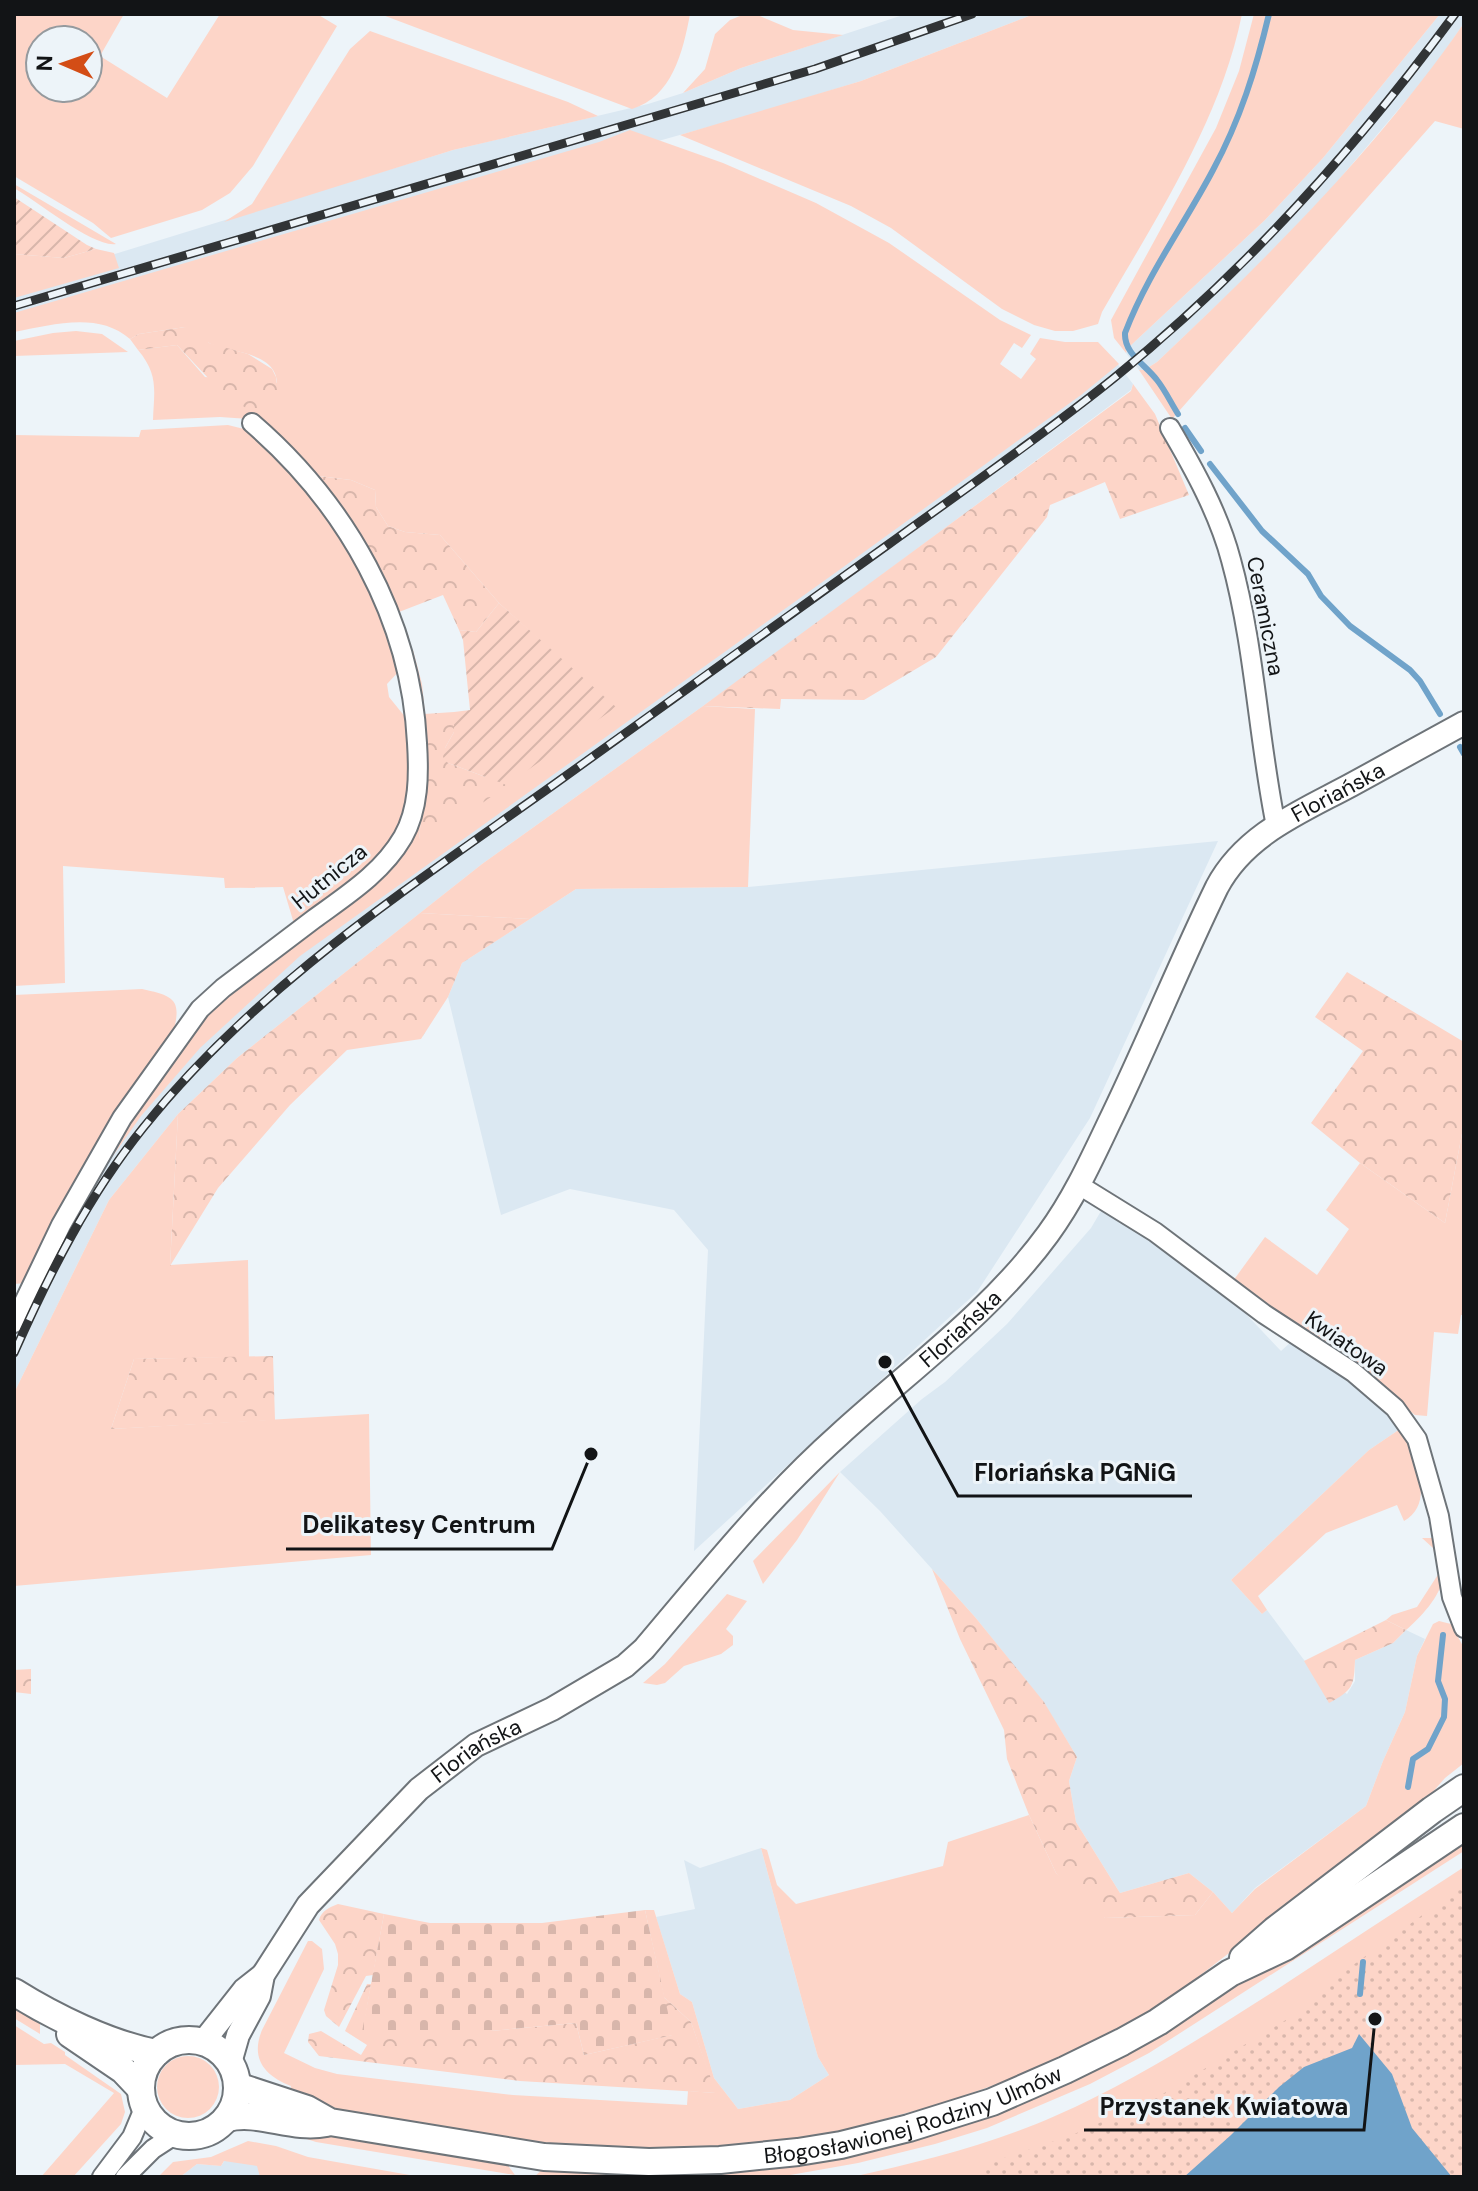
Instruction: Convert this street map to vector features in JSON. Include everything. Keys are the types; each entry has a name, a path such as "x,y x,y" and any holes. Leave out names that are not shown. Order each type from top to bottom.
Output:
{"main road":[{"name":"Błogosławionej Rodziny Ulmów","path":"1230,1973 1251,1949 1275,1930 1464,1788"},
{"name":"Błogosławionej Rodziny Ulmów","path":"227,2118 245,2115 300,2125 330,2122 511,2153 581,2160 720,2160 841,2145 951,2116 1034,2085 1158,2022 1230,1973 1285,1947 1464,1827"},
{"path":"14,1992 44,2010 125,2046 156,2053"},
{"path":"44,2010 73,2036 123,2070 157,2124 176,2134 199,2135 219,2126 227,2118 236,2097 234,2074 223,2054 203,2042 178,2041 156,2053 148,2064 143,2098"},
{"name":"Błogosławionej Rodziny Ulmów","path":"234,2074 330,2122"}],"street":[{"name":"Hutnicza","path":"14,1323 61,1225 122,1118 200,1009 377,870 403,837 414,806 418,759 416,719 408,668 387,607 336,514 299,468 252,423"},
{"name":"Ceramiczna","path":"1170,428 1192,467 1231,560 1244,620 1265,774 1276,826"},
{"name":"Floriańska","path":"203,2042 244,1990 263,1975 308,1905 419,1789 476,1745 552,1709 617,1671 644,1649 718,1561 837,1436 948,1341 1022,1268 1049,1233 1079,1185 1136,1068 1188,946 1223,875 1245,849 1276,826 1464,723"},
{"name":"Kwiatowa","path":"1079,1185 1155,1232 1264,1314 1353,1372 1395,1408 1417,1439 1439,1516 1452,1597 1464,1628"},
{"name":"Floriańska","path":"234,2074 238,2035 259,1996 263,1975"},
{"path":"102,2177 137,2129 143,2098"},
{"path":"125,2177 153,2149 176,2134"}],"shaded area":[{"path":"906,14 1034,14 861,81 751,115 14,322 14,285 453,150 648,104 741,68"},
{"path":"1440,14 1464,14 1464,23 1432,70 1331,189 1257,267 1157,362 1139,370 1126,353 1128,348 1265,220 1323,158"},
{"path":"1113,358 1133,384 1131,390 759,666 482,864 237,1058 178,1114 109,1200 14,1393 14,1329 105,1154 246,989"},
{"path":"1218,841 1090,1118 977,1292 694,1551 708,1250 674,1210 570,1189 501,1215 448,997 462,963 576,889 748,887"},
{"path":"1101,1211 1110,1212 1226,1293 1281,1351 1292,1341 1366,1393 1400,1429 1369,1450 1231,1580 1262,1614 1267,1610 1307,1664 1347,1694 1355,1681 1355,1660 1393,1643 1406,1630 1425,1639 1417,1656 1405,1712 1366,1806 1255,1888 1232,1913 1213,1892 1189,1873 1120,1893 1076,1822 1069,1781 1077,1757 1044,1703 975,1617 880,1511 840,1472 1007,1324 1091,1228"},
{"path":"761,1848 818,2057 829,2075 790,2100 738,2109 714,2078 692,2002 680,1994 656,1917 695,1909 684,1860 700,1868"},
{"path":"225,2160 264,2165 305,2177 180,2177 197,2164 221,2166"}],"green space":[{"path":"14,14 124,14 104,49 104,24 24,24 24,104 104,104 104,59 167,98 220,14 317,14 337,26 253,166 230,193 202,210 111,238 93,223 14,176"},
{"path":"380,14 690,14 679,58 666,84 646,103 632,109"},
{"path":"755,14 793,30 843,35 741,68 683,93 705,69 715,34 730,20"},
{"path":"1034,14 1242,14 1232,54 1202,131 1098,324 1073,331 1055,331 1034,325 1002,309 891,228 851,206 680,135 861,81"},
{"path":"1254,14 1440,14 1323,158 1265,220 1126,353 1114,338 1111,320 1216,128 1239,71"},
{"path":"1464,23 1464,129 1435,121 1172,419 1139,370 1157,362 1320,200 1395,114"},
{"path":"370,31 568,102 598,116 453,150 224,222 252,204 350,49"},
{"path":"630,130 723,163 816,203 889,243 1000,320 1031,335 1022,348 1014,343 1000,364 1021,379 1036,359 1030,354 1040,338 1098,342 1119,364 1081,395 842,568 300,956 200,1048 141,1116 89,1190 105,1154 209,1012 413,831 410,658 413,650 422,684 428,743 419,840 585,681 499,603 440,535 405,532 388,526 376,507 375,490 351,480 319,476 369,549 390,589 409,637 404,637 377,573 249,419 153,420 152,375 138,350 177,345 205,377 277,383 275,373 261,359 211,344 185,327 139,334 130,339 104,325 74,322 14,332 14,313 599,142"},
{"path":"14,184 116,244 94,239 80,231 14,188"},
{"path":"14,197 96,249 64,258 14,254"},
{"path":"96,249 114,253 119,268 14,298 14,254 64,258"},
{"path":"193,328 209,343 248,354 272,369 278,393 259,415 226,397 177,345 138,350 130,339 139,334"},
{"path":"76,331 102,334 128,352 14,356 14,341"},
{"path":"1133,384 1155,414 1189,495 1120,519 1105,482 1050,505 1047,517 936,657 864,700 781,699 780,709 703,706 1131,391"},
{"path":"228,425 252,431 287,463 367,573 401,669 387,684 389,697 406,718 412,737 407,816 388,851 295,927 283,887 225,888 224,878 63,866 65,983 14,986 14,435 139,437 141,430"},
{"path":"318,476 351,480 375,490 376,507 388,526 405,532 440,535 499,603 476,632 459,630 443,595 399,612 363,541"},
{"path":"499,603 616,707 507,785 448,763 443,757 454,732 454,712 470,710 463,640 459,630 476,632"},
{"path":"703,706 755,709 748,887 576,889 530,919 420,913 482,864"},
{"path":"454,712 454,732 445,748 448,763 507,785 428,843 419,840 428,743 424,714"},
{"path":"420,913 530,919 462,963 448,997 421,1039 347,1050 290,1105 218,1188 170,1266 178,1114 237,1058"},
{"path":"1347,972 1464,1042 1464,1123 1445,1223 1360,1163 1311,1123 1363,1051 1315,1017"},
{"path":"142,989 162,994 173,1001 177,1013 173,1033 26,1283 14,1284 14,995"},
{"path":"178,1114 170,1265 248,1260 249,1357 134,1359 111,1429 369,1414 371,1555 14,1586 14,1393 109,1200"},
{"path":"1464,1123 1464,1315 1461,1315 1458,1334 1434,1332 1427,1416 1415,1415 1358,1369 1233,1281 1265,1237 1317,1275 1349,1229 1326,1210 1360,1163 1445,1223"},
{"path":"273,1356 275,1420 111,1429 134,1359"},
{"path":"1400,1429 1420,1478 1419,1503 1414,1513 1404,1521 1397,1505 1326,1533 1258,1596 1267,1610 1262,1614 1231,1580 1369,1450"},
{"path":"840,1472 797,1540 763,1584 753,1561"},
{"path":"1422,1538 1436,1538 1443,1577 1434,1599 1406,1630 1386,1620 1417,1607 1439,1573 1433,1548"},
{"path":"932,1569 1044,1702 1077,1757 1069,1781 1076,1822 1120,1893 1189,1873 1213,1892 1195,1915 1105,1918 1085,1908 1056,1873 1007,1759 1004,1730 960,1639"},
{"path":"727,1594 747,1601 726,1629 733,1636 733,1645 721,1654 684,1666 665,1683 643,1683 665,1664"},
{"path":"1386,1620 1406,1630 1393,1643 1355,1660 1351,1686 1329,1703 1304,1661"},
{"path":"1439,1621 1451,1624 1464,1648 1464,1763 1445,1778 1423,1803 1180,1991 1114,2030 1023,2075 940,2104 862,2125 862,2128 804,2139 675,2150 580,2147 507,2139 344,2112 290,2096 291,2086 267,2072 259,2058 262,2030 308,1941 312,1941 322,1949 324,1969 284,2053 315,2068 337,2074 513,2095 687,2105 688,2091 715,2093 691,2022 664,1997 645,1910 654,1910 680,1994 692,2002 714,2078 738,2109 790,2100 829,2075 818,2057 761,1848 767,1850 777,1885 796,1904 943,1866 948,1842 1029,1815 1056,1873 1105,1918 1195,1915 1213,1892 1232,1913 1255,1889 1366,1806 1405,1712 1417,1656 1433,1624"},
{"path":"31,1669 31,1694 14,1692 14,1670"},
{"path":"1464,1838 1464,1851 1149,2053 1090,2084 987,2128 858,2163 779,2177 534,2177 544,2168 687,2174 819,2161 1196,2012"},
{"path":"1464,1867 1464,1905 1447,1946 1018,2177 852,2177 929,2159 1005,2136 1112,2088 1168,2058"},
{"path":"1464,1885 1464,2177 969,2177 995,2161 1072,2135 1156,2098 1309,2006 1349,1968"},
{"path":"338,1904 384,1914 373,1975 366,1976 339,2027 326,2016 324,2010 338,1965 338,1954 319,1920 324,1912"},
{"path":"645,1910 673,2035 584,2055 576,2023 490,2031 362,2032 384,1914 430,1923 542,1923"},
{"path":"367,1984 371,1984 363,2031 490,2031 576,2023 584,2055 672,2035 664,1997 691,2022 716,2093 520,2081 319,2056 308,2042 309,2034 321,2031 361,2055 367,2045 345,2031"},
{"path":"14,2007 40,2023 40,2034 14,2018"},
{"path":"14,2025 44,2044 51,2043 65,2052 121,2094 125,2112 121,2124 73,2177 41,2177 114,2093 65,2064 14,2065"},
{"path":"188,2056 210,2065 219,2087 210,2109 188,2118 166,2109 157,2087 166,2065"},
{"path":"285,2132 358,2139 507,2164 515,2175 316,2142"},
{"path":"248,2141 308,2157 421,2177 260,2177 257,2166 224,2161 221,2166 197,2164 180,2177 158,2177 173,2162 211,2157"}],"water":[{"path":"1359,2034 1392,2074 1412,2128 1452,2177 1184,2177 1279,2087 1304,2067 1352,2048"}],"waterway":[{"path":"1178,414 1157,380 1128,347 1125,333 1166,250 1223,151 1253,74 1269,14"},
{"path":"1185,428 1201,451"},
{"path":"1210,464 1262,531 1308,574 1321,596 1350,626 1410,670 1440,714"},
{"path":"1460,747 1464,754"},
{"path":"1408,1787 1413,1759 1428,1749 1444,1717 1445,1699 1438,1681 1443,1635"},
{"path":"1360,1994 1363,1962"}],"railway":[{"path":"14,306 815,69 972,14"},
{"path":"14,1353 56,1265 105,1180 143,1128 187,1077 235,1029 285,984 391,900 1003,462 1114,378 1208,296 1296,207 1378,113 1455,14"}],"place":[{"name":"Floriańska PGNiG","path":"885,1362"},
{"name":"Delikatesy Centrum","path":"591,1454"},
{"name":"Przystanek Kwiatowa","path":"1375,2019"}]}
